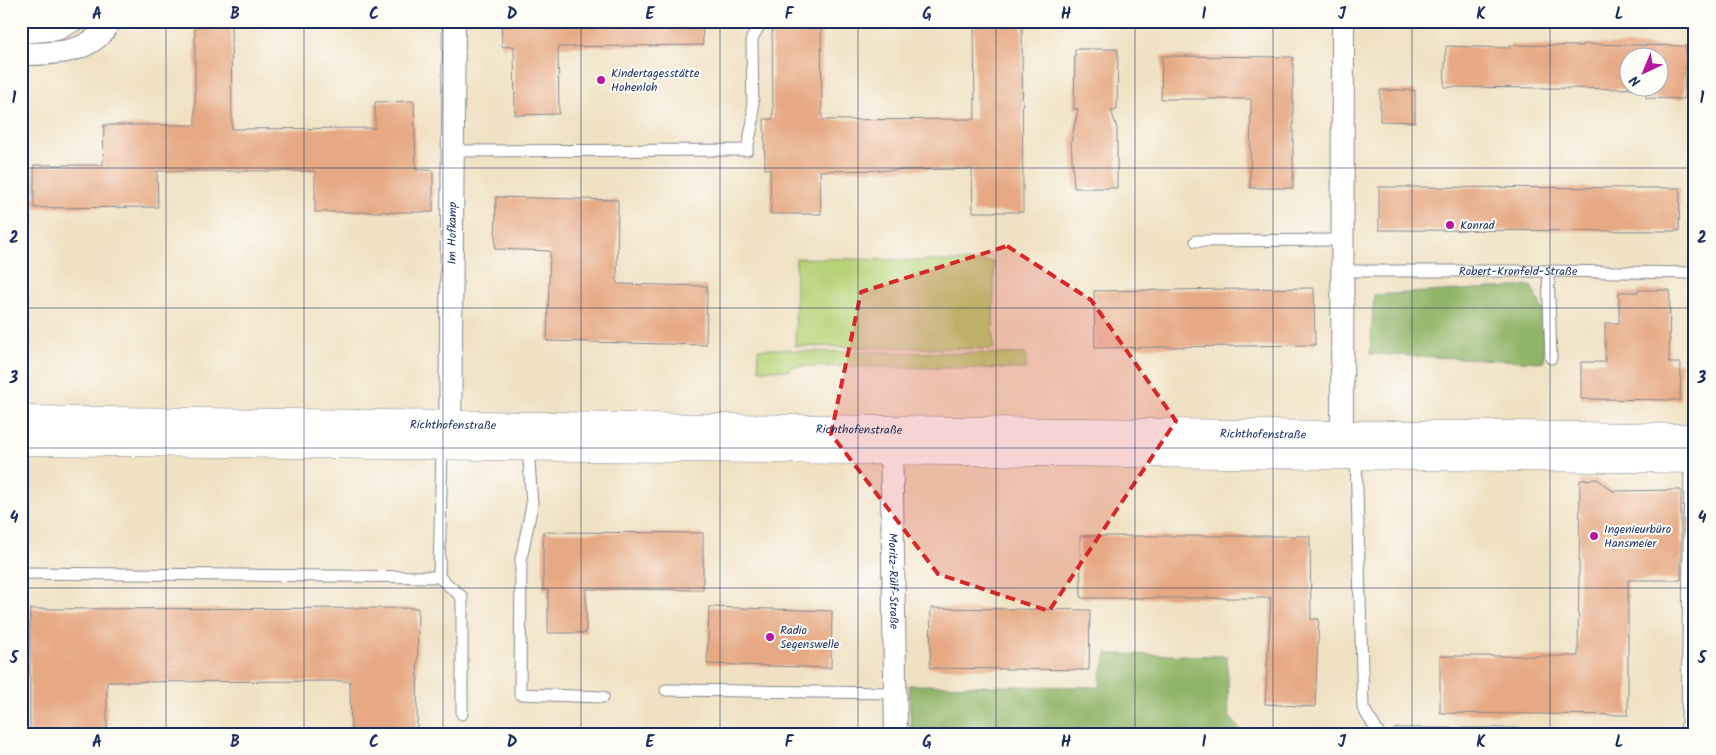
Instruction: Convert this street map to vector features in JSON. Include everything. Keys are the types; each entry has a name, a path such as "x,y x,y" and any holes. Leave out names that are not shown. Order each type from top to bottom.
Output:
{"street":[{"path":"21,32 57,29 72,21"},
{"path":"21,54 56,54 71,51 87,45 107,28 110,21"},
{"name":"Im Hofkamp","path":"446,436 454,21"},
{"path":"1343,21 1342,271 1348,445"},
{"name":"Richthofenstraße","path":"33,431 1248,443 1693,453"},
{"name":"Richthofenstraße","path":"489,436 528,446 850,439"},
{"name":"Moritz-Rülf-Straße","path":"891,440 896,734"}],"lane":[{"path":"452,151 747,150 753,121 752,38 762,21"},
{"path":"1196,241 1342,240"},
{"name":"Robert-Kronfeld-Straße","path":"1342,271 1695,273"},
{"path":"1548,271 1551,358"},
{"path":"439,577 446,436"},
{"path":"1348,445 1363,708 1379,734"},
{"path":"528,446 532,505 521,558 520,694 603,697"},
{"path":"1687,734 1693,453"},
{"path":"21,573 439,577 462,597 462,714"},
{"path":"666,690 896,692"},
{"path":"1398,734 1524,734"}],"highlighted area":[{"path":"1007,246 1091,300 1176,421 1049,611 938,574 831,434 861,292"}],"green space":[{"path":"796,258 994,262 993,349 795,346"},
{"path":"1531,286 1545,314 1544,362 1370,354 1374,295"},
{"path":"758,349 1026,354 1026,369 791,366 790,370 759,370"},
{"path":"1107,654 1227,656 1229,716 1244,734 911,734 909,685 1100,687 1101,674"}],"building":[{"path":"195,21 231,21 232,129 375,128 375,102 414,101 416,170 433,170 433,212 315,212 315,171 157,171 158,207 34,208 34,165 103,165 104,125 195,125"},
{"path":"501,21 702,21 703,45 558,47 559,114 515,115 514,46 502,47"},
{"path":"772,22 821,22 822,120 975,119 974,25 1022,25 1023,212 973,212 972,169 820,171 821,214 771,214 770,169 765,169 764,119 773,119"},
{"path":"1510,45 1686,46 1684,99 1646,98 1668,98 1668,48 1618,48 1618,89 1444,87 1446,46 1510,48"},
{"path":"1075,49 1118,49 1117,110 1111,110 1117,128 1117,188 1074,188 1071,142 1078,109 1074,109"},
{"path":"1162,56 1293,57 1293,188 1250,188 1251,99 1161,99"},
{"path":"1380,90 1415,90 1415,122 1380,121"},
{"path":"1379,187 1680,188 1679,231 1379,230"},
{"path":"496,197 618,200 617,284 707,286 706,345 547,341 550,251 495,249"},
{"path":"1314,288 1315,345 1095,348 1094,291"},
{"path":"1638,290 1670,290 1669,363 1681,363 1680,400 1581,399 1581,362 1605,362 1605,323 1619,323 1619,292 1638,292"},
{"path":"1597,479 1613,491 1681,490 1681,580 1628,580 1628,715 1440,713 1440,656 1578,656 1580,480"},
{"path":"543,532 703,533 703,590 586,589 586,633 548,633 548,590 543,590"},
{"path":"1080,536 1310,536 1311,619 1319,619 1315,707 1265,704 1271,598 1081,598"},
{"name":"Radio Segenswelle","path":"709,607 832,611 831,668 707,664"},
{"path":"418,608 417,734 351,734 350,681 107,682 107,734 30,734 30,609"},
{"path":"931,608 1090,610 1089,670 930,668"}],"place":[{"name":"Kindertagesstätte Hohenloh","path":"601,80"},
{"name":"Konrad","path":"1450,225"},
{"name":"Ingenieurbüro Hansmeier","path":"1594,536"},
{"name":"Radio Segenswelle","path":"770,637"}]}
